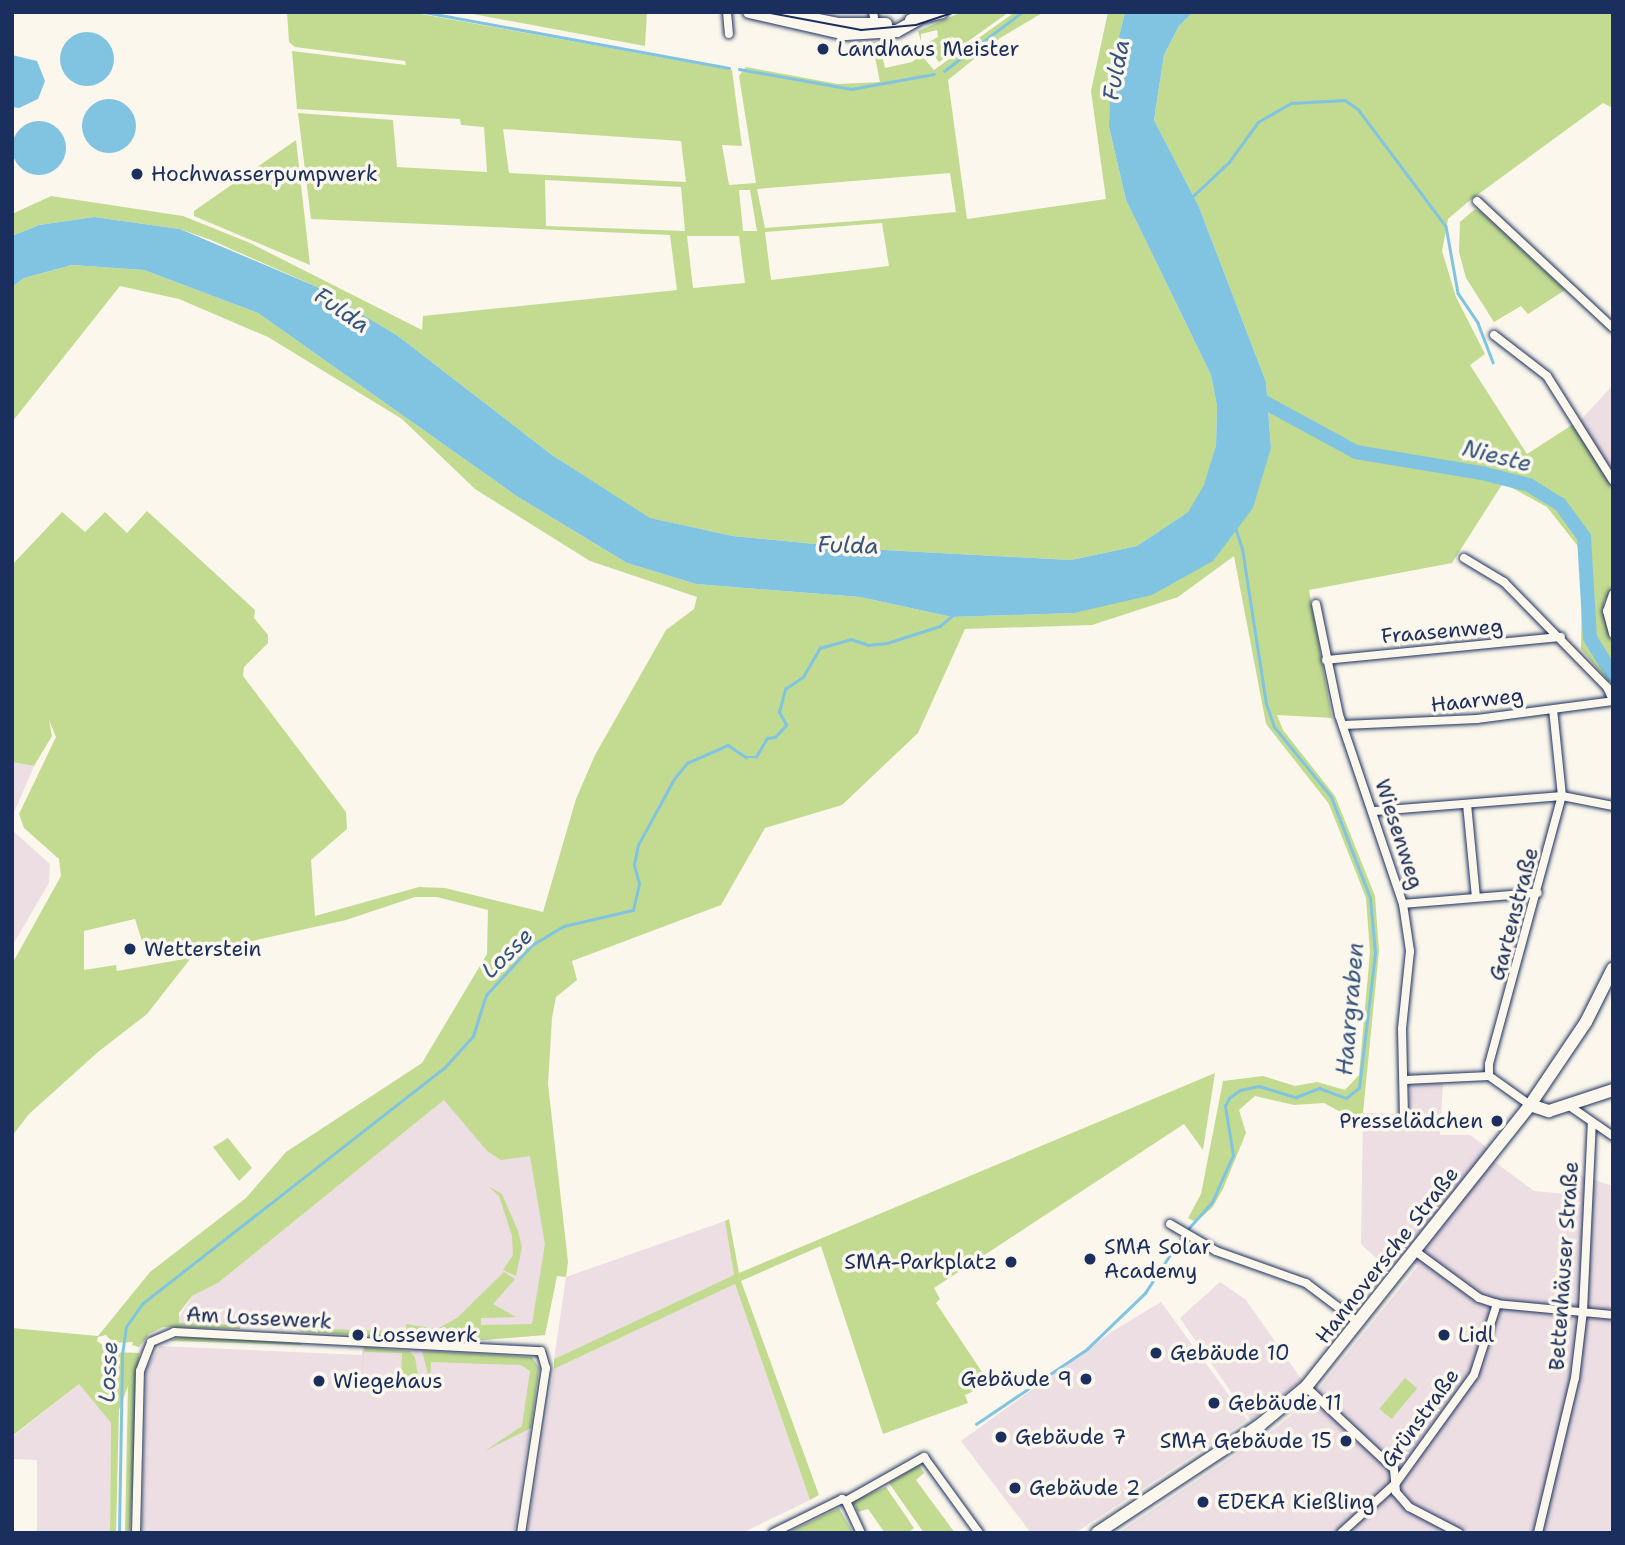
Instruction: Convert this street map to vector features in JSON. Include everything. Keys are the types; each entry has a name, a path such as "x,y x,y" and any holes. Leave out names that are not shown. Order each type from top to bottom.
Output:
{"main road":[{"path":"749,12 846,34 897,31 917,20 942,12"},
{"path":"779,12 856,26 917,20"},
{"name":"Hannoversche Straße","path":"1097,1533 1260,1425 1306,1387 1530,1105 1587,1022 1613,968"},
{"path":"1530,1105 1549,1111 1613,1090"}],"street":[{"path":"727,12 729,34"},
{"path":"1477,201 1613,328"},
{"path":"1494,335 1547,376 1613,481"},
{"path":"1464,558 1504,582 1561,637 1607,687 1613,700"},
{"path":"1613,594 1606,611 1613,634"},
{"name":"Wiesenweg","path":"1316,604 1326,660 1344,725 1404,904 1410,951 1402,1028 1404,1115"},
{"name":"Fraasenweg","path":"1326,660 1561,637"},
{"name":"Haarweg","path":"1344,725 1403,725 1613,700"},
{"name":"Gartenstraße","path":"1489,1076 1562,796 1553,709"},
{"path":"1375,811 1562,796 1613,806"},
{"path":"1467,804 1476,897"},
{"path":"1404,904 1538,892"},
{"path":"1405,1080 1489,1076 1530,1105"},
{"path":"1569,1105 1613,1136"},
{"name":"Bettenhäuser Straße","path":"1538,1533 1575,1378 1583,1311 1592,1123"},
{"path":"1174,1227 1216,1251 1306,1283 1359,1323"},
{"path":"1415,1251 1479,1298 1497,1304 1613,1315"},
{"name":"Grünstraße","path":"1341,1533 1396,1483 1474,1376 1497,1304"},
{"name":"Am Lossewerk","path":"136,1533 140,1371 144,1351 160,1335 174,1332 531,1348 541,1351 546,1368 521,1533"},
{"path":"1306,1387 1394,1469 1396,1492 1409,1507 1459,1533"},
{"path":"846,1502 924,1457 979,1533"},
{"path":"773,1533 842,1499 861,1533"}],"shaded area":[{"path":"1613,385 1613,477 1579,422"},
{"path":"12,762 34,766 12,817"},
{"path":"12,830 50,864 49,883 12,946"},
{"path":"1410,1083 1443,1083 1440,1135 1470,1135 1485,1146 1492,1160 1534,1191 1576,1195 1578,1175 1613,1186 1613,1533 1118,1533 1273,1430 1310,1400 1418,1266 1402,1255 1389,1270 1361,1244 1363,1113 1408,1114"},
{"path":"444,1100 545,1133 545,1335 483,1340 175,1324 192,1296 218,1283"},
{"path":"725,1221 734,1275 554,1359 566,1277"},
{"path":"1220,1282 1246,1300 1302,1380 1251,1421 1180,1318"},
{"path":"735,1284 810,1500 742,1533 527,1533 554,1369"},
{"path":"1161,1302 1247,1420 1075,1533 1031,1533 961,1441 1113,1331"},
{"path":"160,1346 362,1355 362,1349 425,1350 532,1357 539,1368 514,1533 142,1533 146,1368"},
{"path":"79,1384 111,1423 110,1533 37,1533 37,1460 12,1459 12,1437"}],"green space":[{"path":"287,12 410,12 732,70 742,146 722,145 729,185 756,183 739,76 746,67 838,84 880,82 872,42 879,42 885,68 912,62 921,55 934,70 1015,12 1044,12 1000,38 948,80 967,219 1106,199 1091,91 1108,12 1125,12 1110,73 1109,127 1126,200 1211,375 1217,406 1216,445 1205,485 1188,512 1137,546 1071,560 866,549 733,536 649,518 552,455 398,336 317,287 211,240 180,229 94,217 39,225 12,236 12,214 51,196 183,216 250,243 422,330 423,316 677,290 670,235 311,219 298,113 393,120 397,167 487,172 484,127 461,125 460,119 297,109 292,51 406,65 405,61 295,47 289,42","holes":["503,129 681,141 686,182 509,173","950,173 956,212 765,228 757,189","545,180 681,187 685,231 546,226","739,190 750,190 757,231 743,231","882,223 889,266 771,280 765,232","687,236 739,236 745,283 693,288"]},
{"path":"462,12 647,12 645,46"},
{"path":"962,12 1009,12 939,62 925,44 938,37 937,30 921,34 921,41 918,31"},
{"path":"1193,12 1613,12 1613,108 1603,103 1469,201 1448,219 1442,251 1456,297 1485,354 1470,365 1527,454 1572,425 1613,484 1613,589 1604,601 1604,610 1613,642 1613,687 1581,649 1582,562 1577,545 1547,507 1503,483 1452,563 1309,590 1332,718 1277,715 1283,730 1335,796 1375,896 1379,951 1363,1113 1350,1117 1324,1103 1294,1105 1255,1096 1239,1110 1246,1133 1223,1189 1212,1208 1196,1222 1188,1218 1201,1194 1223,1081 1263,1076 1295,1086 1317,1082 1345,1090 1359,1075 1370,952 1366,898 1329,804 1266,724 1234,556 1178,597 1092,625 965,629 918,733 842,805 765,828 721,905 572,961 577,980 556,997 548,1084 568,1262 566,1277 557,1276 545,1335 483,1340 407,1336 406,1324 437,1329 457,1318 504,1272 515,1279 493,1304 516,1317 481,1318 481,1325 532,1324 545,1244 530,1156 501,1160 487,1151 444,1100 218,1283 192,1296 179,1313 179,1323 240,1325 240,1329 163,1327 149,1334 139,1347 132,1345 133,1342 113,1343 106,1335 98,1337 97,1341 113,1352 139,1353 130,1530 125,1533 128,1386 119,1410 116,1533 110,1533 111,1423 79,1384 12,1436 12,1328 98,1336 150,1272 246,1198 286,1152 422,1063 487,954 488,910 437,897 415,897 346,920 194,954 147,1014 98,1052 29,1114 12,1136 12,964 61,876 59,859 24,828 19,814 56,737 49,720 52,736 34,766 12,762 12,565 62,512 85,532 105,512 127,533 147,511 255,610 254,618 268,635 268,643 244,667 243,676 346,812 347,829 311,860 315,916 419,887 445,888 543,912 576,799 595,755 666,630 694,609 697,597 590,561 475,489 402,419 268,337 179,299 120,286 12,422 12,287 24,278 72,265 144,270 258,313 518,497 627,563 696,584 860,597 952,617 1074,613 1271,448 1266,382 1199,207 1154,120 1164,55 1179,26","holes":["135,919 146,954 188,946 184,959 117,971 116,965 84,970 84,931"]},
{"path":"296,140 310,265 194,216 194,211"},
{"path":"1475,209 1565,290 1528,314 1521,306 1494,322 1466,278 1459,252 1460,222"},
{"path":"1215,1073 1203,1150 1184,1124 934,1288 940,1299 936,1303 990,1384 965,1395 968,1403 883,1434 821,1246 741,1281 819,1495 810,1500 735,1284 554,1369 554,1359 734,1275 725,1221 729,1219 739,1273"},
{"path":"228,1138 252,1168 239,1181 213,1147"},
{"path":"488,1186 502,1194 518,1231 522,1247 516,1276 503,1270 513,1255 512,1236 499,1196"},
{"path":"299,1328 395,1331 390,1337 301,1332"},
{"path":"180,1337 300,1343 302,1345 170,1341"},
{"path":"364,1347 409,1351 415,1357 419,1383 401,1387 402,1353 364,1352 361,1383"},
{"path":"422,1351 532,1357 539,1368 531,1428 485,1451 522,1426 530,1371 521,1365 431,1362 430,1381"},
{"path":"1405,1378 1417,1388 1392,1419 1379,1409"},
{"path":"919,1465 924,1473 916,1480 955,1533 924,1533 889,1483"},
{"path":"886,1487 914,1528 908,1533 885,1533 868,1509 858,1512 853,1501"},
{"path":"839,1508 853,1533 787,1533"}],"water":[{"name":"Fulda","path":"1125,12 1193,12 1179,26 1164,55 1154,120 1199,207 1266,382 1271,448 1253,508 1213,561 1152,595 1074,613 952,617 860,597 696,584 627,563 518,497 258,313 144,270 72,265 24,278 12,287 12,236 39,225 94,217 180,229 317,287 398,336 552,455 650,518 733,536 866,549 1071,560 1137,546 1188,512 1204,485 1216,445 1217,406 1211,375 1126,200 1109,127 1110,73"},
{"path":"87,32 106,40 114,59 106,78 87,86 68,78 60,59 68,40"},
{"path":"12,55 37,61 45,81 38,99 19,108 12,107"},
{"path":"109,99 128,107 136,126 128,145 109,153 90,145 82,126 90,107"},
{"path":"39,121 58,129 66,148 58,167 39,175 20,167 12,148 20,129"}],"waterway":[{"path":"424,12 729,68"},
{"path":"944,71 1022,12"},
{"path":"739,69 851,89 934,74"},
{"path":"1192,197 1229,162 1258,122 1291,103 1345,100 1358,109 1446,226 1458,293 1478,323 1493,362"},
{"name":"Nieste","path":"1253,396 1356,452 1482,473 1529,485 1560,504 1584,537 1590,638 1613,675"},
{"name":"Haargraben","path":"1187,1230 1212,1202 1233,1155 1225,1106 1229,1098 1240,1090 1259,1086 1296,1097 1319,1088 1346,1098 1359,1088 1375,953 1370,898 1331,797 1274,727 1266,704 1242,549 1235,528"},
{"name":"Losse","path":"119,1533 122,1355 126,1327 143,1303 445,1067 473,1036 486,995 532,945 564,926 633,910 639,884 634,865 638,845 674,779 687,763 728,745 746,757 756,757 767,738 775,737 786,725 779,712 785,689 803,677 820,648 851,639 868,645 887,643 940,626 952,616"},
{"name":"Haargraben","path":"976,1424 1087,1349 1145,1293 1183,1235"}],"tram line":[{"path":"765,12 861,30 916,25 955,12"}],"place":[{"name":"Landhaus Meister","path":"823,49"},
{"name":"Hochwasserpumpwerk","path":"137,174"},
{"name":"Wetterstein","path":"130,949"},
{"name":"Presselädchen","path":"1497,1121"},
{"name":"SMA Solar Academy","path":"1090,1259"},
{"name":"SMA-Parkplatz","path":"1011,1262"},
{"name":"Lossewerk","path":"358,1335"},
{"name":"Lidl","path":"1444,1335"},
{"name":"Gebäude 10","path":"1156,1353"},
{"name":"Gebäude 9","path":"1086,1379"},
{"name":"Wiegehaus","path":"319,1381"},
{"name":"Gebäude 11","path":"1214,1403"},
{"name":"Gebäude 7","path":"1001,1437"},
{"name":"SMA Gebäude 15","path":"1346,1441"},
{"name":"Gebäude 2","path":"1015,1488"},
{"name":"EDEKA Kießling","path":"1203,1502"}]}
